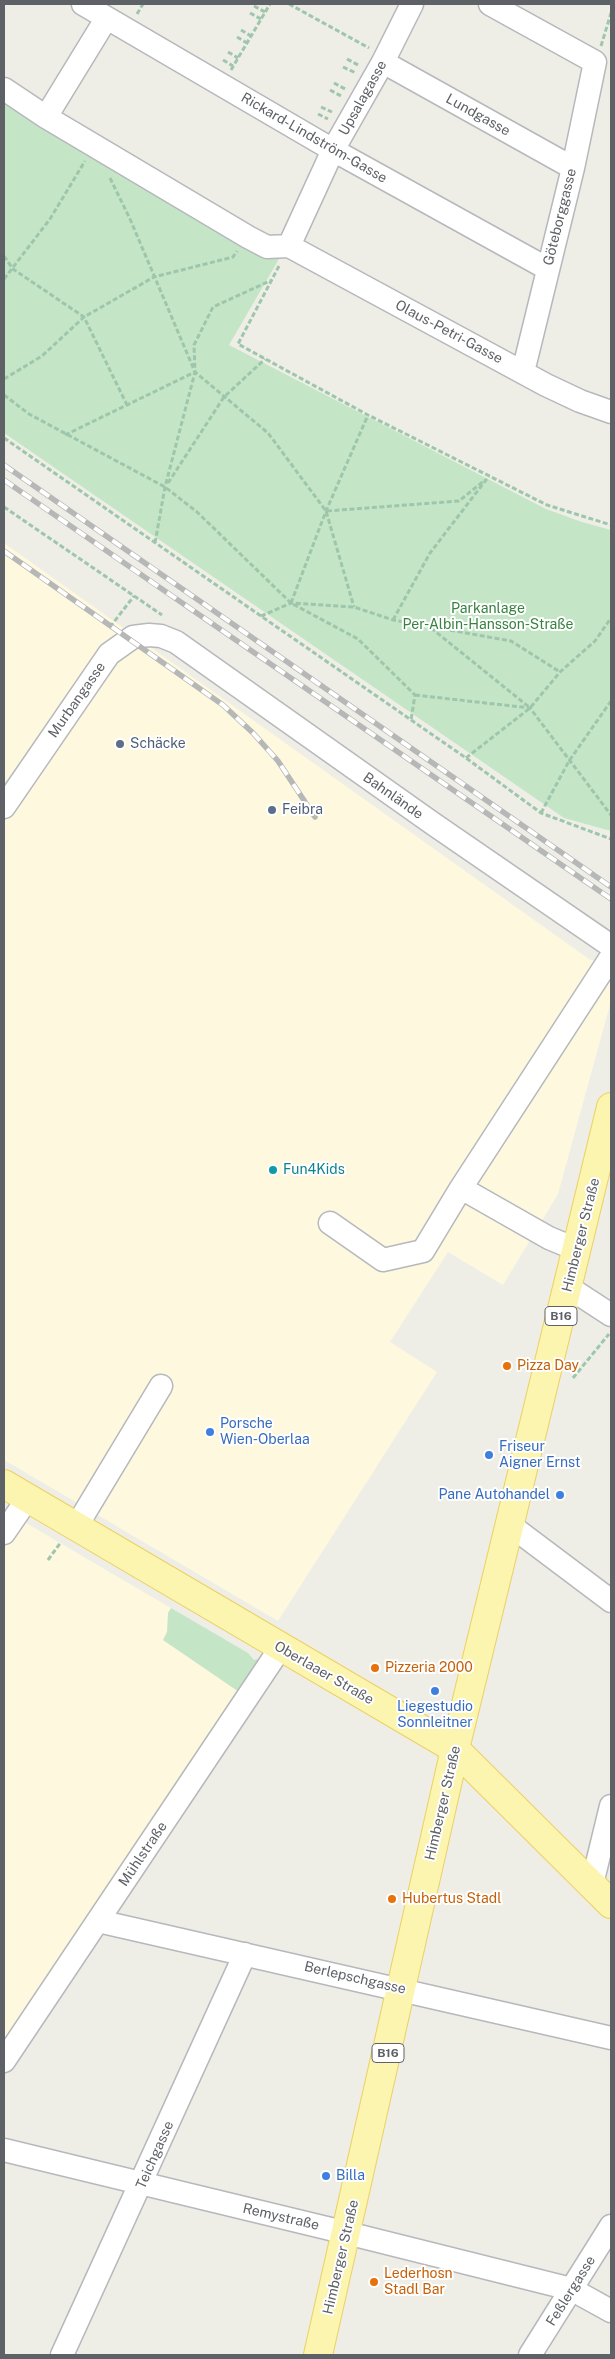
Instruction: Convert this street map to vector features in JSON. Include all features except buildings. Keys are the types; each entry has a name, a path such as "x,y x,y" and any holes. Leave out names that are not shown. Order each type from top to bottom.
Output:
{"main road":[{"name":"Himberger Straße","path":"318,2355 348,2233 455,1749 578,1250 611,1107"},
{"name":"Oberlaaer Straße","path":"4,1484 455,1749 611,1904"}],"street":[{"name":"Rickard-Lindström-Gasse","path":"83,4 327,147 548,269"},
{"name":"Upsalagasse","path":"288,246 327,147 369,62 412,4"},
{"path":"490,4 595,62"},
{"path":"46,118 106,19"},
{"name":"Lundgasse","path":"369,62 573,168"},
{"name":"Göteborggasse","path":"523,372 573,168 595,62"},
{"path":"4,89 46,118 248,237 267,247 288,246"},
{"name":"Olaus-Petri-Gasse","path":"288,246 563,394 611,412"},
{"name":"Murbangasse","path":"4,807 110,654 130,639 142,635 161,636 176,642"},
{"name":"Bahnlände","path":"176,642 432,823 611,946"},
{"path":"330,1223 383,1260 423,1251 461,1188 611,957"},
{"path":"461,1188 549,1238 578,1250"},
{"path":"568,1287 611,1315"},
{"path":"76,1527 162,1386"},
{"path":"4,1533 28,1498"},
{"path":"510,1525 611,1601"},
{"name":"Mühlstraße","path":"4,2061 281,1647"},
{"path":"592,1884 611,1806"},
{"name":"Berlepschgasse","path":"98,1921 611,2038"},
{"name":"Teichgasse","path":"62,2355 142,2184 245,1954"},
{"name":"Remystraße","path":"4,2150 348,2233 571,2290 611,2311"},
{"name":"Feßlergasse","path":"530,2355 611,2226"}],"path":[{"path":"228,74 270,4"},
{"path":"289,4 372,50 369,62 358,75 343,66"},
{"path":"254,6 265,12"},
{"path":"250,13 261,19"},
{"path":"595,62 610,26 611,13"},
{"path":"241,30 251,36"},
{"path":"237,37 247,43"},
{"path":"228,52 238,58"},
{"path":"347,59 369,62"},
{"path":"223,60 233,66"},
{"path":"334,83 349,91"},
{"path":"341,106 353,83"},
{"path":"330,90 345,98"},
{"path":"321,107 336,114"},
{"path":"318,114 332,122 327,147"},
{"path":"4,279 50,219 94,146"},
{"path":"94,146 130,219 195,372 268,433 326,511 354,607"},
{"path":"4,379 42,356 84,317 154,278 233,256 248,237"},
{"path":"288,246 238,344 368,415 548,505 611,525"},
{"path":"4,256 13,269 84,317 127,405"},
{"path":"155,543 165,487 195,372 194,344 213,307 272,280"},
{"path":"165,487 224,397 265,359"},
{"path":"65,435 195,372"},
{"path":"4,395 29,414 65,435 165,487 197,512 291,603 358,639 415,695 530,708"},
{"path":"291,603 326,511 368,415"},
{"path":"4,438 466,758 541,813 611,840"},
{"path":"326,511 459,501 489,476"},
{"path":"393,620 430,552 489,476"},
{"path":"261,616 291,603 354,607 393,620 511,641 560,672"},
{"path":"466,758 530,708 560,672 594,641 611,618"},
{"path":"430,627 530,708 611,815"},
{"path":"411,720 415,695"},
{"path":"541,813 569,761 611,701"},
{"path":"573,1378 611,1332"},
{"path":"48,1560 56,1549"}],"shaded area":[{"path":"4,543 589,959 611,967 611,1001 558,1194 503,1285 448,1252 390,1342 437,1372 278,1621 4,1460"},
{"path":"4,1510 181,1614 163,1640 240,1692 4,2043"}],"green space":[{"name":"Parkanlage Per-Albin-Hansson-Straße","path":"4,94 38,117 279,259 229,345 546,509 611,530 611,831 564,818 4,433"},
{"path":"171,1608 248,1653 254,1660 258,1659 259,1665 242,1694 163,1640 167,1632 168,1613"}],"railway":[{"path":"4,465 611,887"},
{"path":"4,480 611,899"},
{"path":"4,551 223,705 253,733 278,761 315,817"}],"place":[{"name":"Schäcke","path":"120,744"},
{"name":"Feibra","path":"272,810"},
{"name":"Fun4Kids","path":"273,1170"},
{"name":"Pizza Day","path":"507,1366"},
{"name":"Porsche Wien-Oberlaa","path":"210,1432"},
{"name":"Friseur Aigner Ernst","path":"489,1455"},
{"name":"Pane Autohandel","path":"560,1495"},
{"name":"Pizzeria 2000","path":"375,1668"},
{"name":"Liegestudio Sonnleitner","path":"435,1691"},
{"name":"Hubertus Stadl","path":"392,1899"},
{"name":"Billa","path":"326,2176"},
{"name":"Lederhosn Stadl Bar","path":"374,2282"}]}
